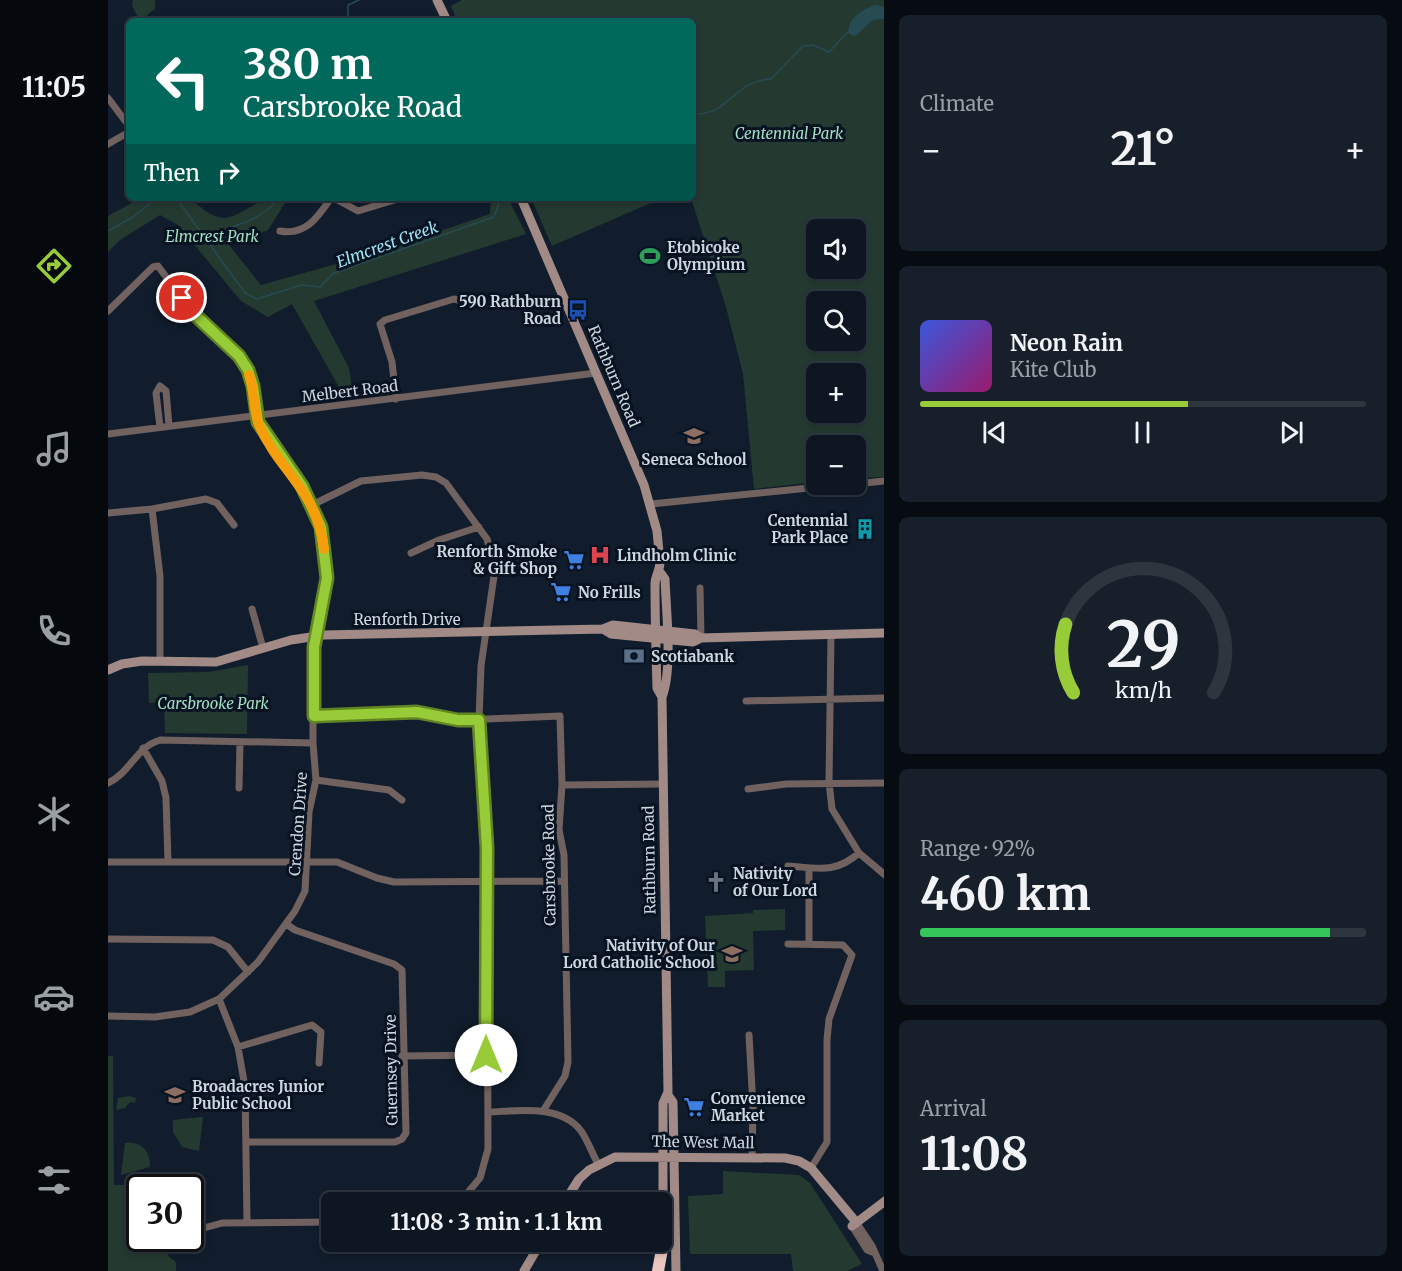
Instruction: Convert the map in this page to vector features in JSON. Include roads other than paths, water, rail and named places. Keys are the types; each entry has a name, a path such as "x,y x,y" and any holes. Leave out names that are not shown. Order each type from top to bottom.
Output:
{"highway":[{"path":"658,1271 662,1252"}],"street":[{"path":"437,0 444,18"},
{"path":"108,98 126,122"},
{"path":"108,144 126,134"},
{"path":"280,231 293,232 305,228 330,201"},
{"path":"339,201 358,211 391,201"},
{"name":"Rathburn Road","path":"522,201 651,504 657,531 660,572 665,579 666,686 662,697 668,1095 663,1103 662,1192"},
{"name":"Crendon Drive","path":"108,311 153,267 159,267 192,312 239,356 253,386 257,416 265,436 302,486 321,527 327,578 315,636 313,743 316,780 309,812 308,862 304,895 286,924 248,972 219,999 182,1015 108,1016"},
{"path":"396,399 392,362 380,324 384,320 454,299 467,302"},
{"name":"Melbert Road","path":"108,434 596,373"},
{"path":"160,427 156,393 160,386 166,390 169,426"},
{"path":"312,505 362,481 422,475 436,477 446,483 490,547 495,569 481,666 479,720 488,881 486,1055 488,1149 485,1165 469,1192"},
{"path":"866,483 884,481"},
{"path":"651,504 806,488"},
{"path":"108,513 210,500 217,503 234,525"},
{"path":"152,509 160,576 160,661"},
{"path":"411,554 439,540 479,528"},
{"name":"Rathburn Road","path":"660,572 656,578 655,634 657,688 662,697"},
{"path":"700,588 701,638"},
{"path":"252,609 263,648"},
{"name":"Renforth Drive","path":"108,670 129,662 216,662 315,636 603,629 613,625 693,642 701,638 884,633"},
{"path":"831,635 829,782 832,809 860,853 884,873"},
{"path":"746,701 884,698"},
{"name":"Carsbrooke Road","path":"314,716 417,712 458,720 560,716 562,785 559,830 564,855 568,1062 565,1076 543,1111"},
{"path":"108,783 119,776 143,748 160,740 313,743"},
{"path":"239,788 240,743"},
{"path":"143,748 162,781 166,798 168,862"},
{"path":"316,780 390,790 402,800"},
{"path":"748,789 829,782 884,783"},
{"path":"562,785 663,784"},
{"path":"788,866 836,868 847,864 860,853"},
{"path":"108,862 343,863 377,878 394,882 563,881"},
{"path":"809,868 809,944"},
{"name":"Guernsey Drive","path":"247,1142 400,1141 406,1133 402,1056 402,968 295,930 286,924"},
{"path":"108,939 213,940 228,947 248,972"},
{"path":"788,944 843,945 852,955 829,1019 826,1040 827,1142 811,1168 854,1224 867,1250 872,1252 883,1271"},
{"path":"219,999 238,1047 245,1087 247,1222"},
{"path":"238,1047 312,1024 321,1032 319,1063"},
{"path":"748,1035 753,1107 752,1158"},
{"path":"402,1056 486,1055"},
{"name":"Rathburn Road","path":"668,1095 673,1102 676,1271"},
{"path":"489,1112 543,1111 579,1129 598,1164"},
{"name":"The West Mall","path":"571,1192 579,1179 598,1164 622,1156 792,1159 811,1168"},
{"path":"854,1224 884,1202"},
{"path":"204,1228 222,1223 321,1222"},
{"path":"524,1271 535,1252"},
{"name":"Rathburn Road","path":"663,1252 663,1271"}],"waterway":[{"path":"348,18 348,5 359,0"},
{"name":"Elmcrest Creek","path":"696,114 715,110 755,82 771,79 803,46 813,45 829,52 848,32"},
{"name":"Elmcrest Creek","path":"108,231 133,217 153,201"},
{"name":"Elmcrest Creek","path":"178,201 245,293 257,299 301,285 320,287 334,273 494,217 500,201"},
{"path":"203,236 255,218 264,213 276,201"}],"place":[{"name":"Etobicoke Olympium","path":"650,256"},
{"name":"590 Rathburn Road","path":"578,310"},
{"name":"Seneca School","path":"694,436"},
{"name":"Centennial Park Place","path":"865,529"},
{"name":"Lindholm Clinic","path":"600,555"},
{"name":"Renforth Smoke & Gift Shop","path":"574,560"},
{"name":"No Frills","path":"561,592"},
{"name":"Scotiabank","path":"634,656"},
{"name":"Nativity of Our Lord","path":"716,882"},
{"name":"Nativity of Our Lord Catholic School","path":"732,954"},
{"name":"Broadacres Junior Public School","path":"175,1095"},
{"name":"Convenience Market","path":"694,1107"}],"park label":[{"name":"Centennial Park","path":"789,133"},
{"name":"Elmcrest Park","path":"212,236"},
{"name":"Carsbrooke Park","path":"213,703"}]}
